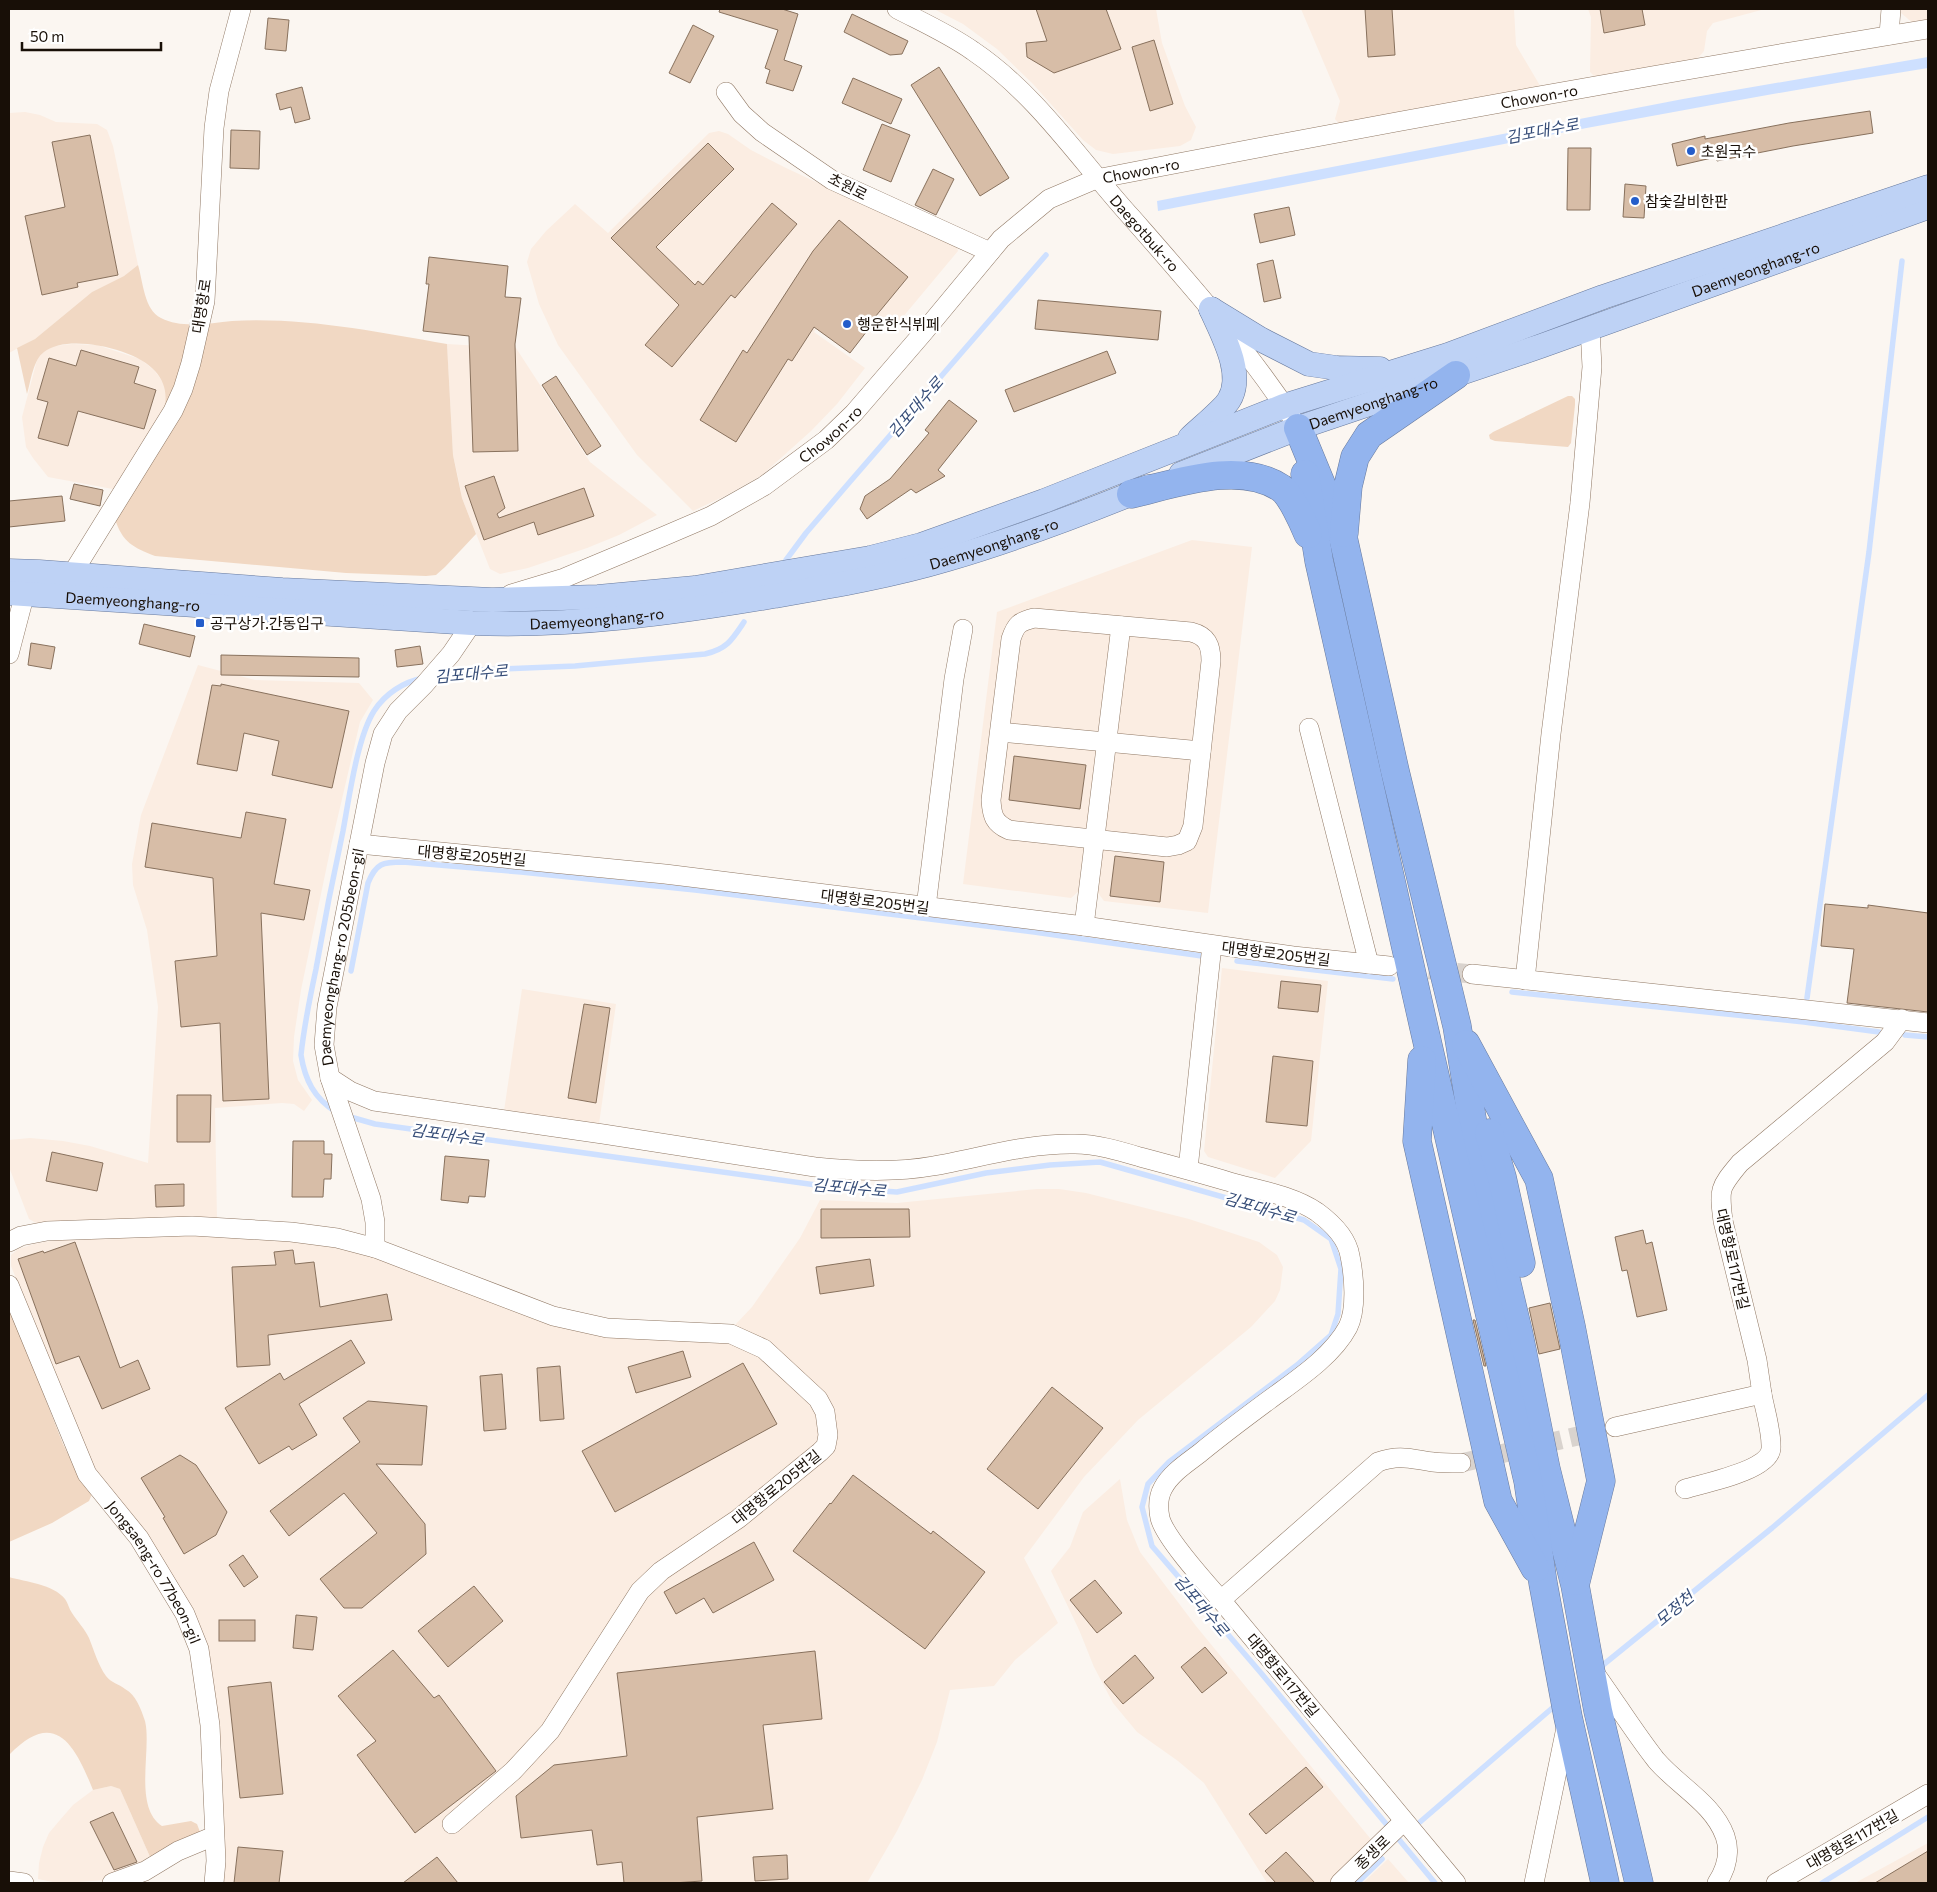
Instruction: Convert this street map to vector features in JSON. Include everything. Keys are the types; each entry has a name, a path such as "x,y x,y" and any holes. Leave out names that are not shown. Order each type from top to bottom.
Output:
{"highway":[{"path":"1344,537 1348,486 1356,457 1369,435 1452,365"},
{"path":"1291,417 1344,537 1394,771 1457,1026 1481,1174 1519,1335 1546,1470 1577,1594 1590,1666 1606,1706 1639,1883"},
{"path":"1291,417 1319,561 1424,1028 1417,1141 1498,1501 1543,1583 1554,1639 1567,1736 1605,1883"},
{"path":"1131,494 1215,476 1250,475 1282,488 1299,513 1319,561"},
{"path":"1457,1026 1539,1178 1571,1326 1601,1481 1577,1594"}],"main road":[{"name":"Daemyeonghang-ro","path":"1452,365 1603,296 1928,187"},
{"name":"Daemyeonghang-ro","path":"9,572 72,574 282,590 492,600 598,597 694,588 870,558 921,545 1044,501 1181,445 1291,417 1452,365 1590,328 1928,207"},
{"path":"1211,309 1309,364 1376,369 1452,365"},
{"path":"1181,445 1229,401 1234,380 1234,363 1211,309"},
{"name":"Daemyeonghang-ro","path":"17,593 472,623 516,624 684,611 849,583 946,560 1045,528 1131,494 1291,417"}],"street":[{"name":"대명항로","path":"72,574 173,411 183,389 191,363 205,302 214,128 219,91 241,9"},
{"name":"Daegotbuk-ro","path":"897,9 974,51 1011,82 1043,113 1096,179 1211,309 1261,372 1291,417"},
{"path":"1889,35 1891,9"},
{"name":"Chowon-ro","path":"492,600 564,578 711,516 764,486 826,440 854,413 1007,234 1049,199 1096,179 1571,90 1928,29"},
{"name":"초원로","path":"726,92 742,114 762,132 832,180 990,252"},
{"path":"1525,980 1551,734 1580,504 1592,367 1590,328"},
{"path":"598,597 592,582 595,572 602,562"},
{"path":"9,654 17,593"},
{"path":"1034,618 1191,632 1201,634 1208,641 1211,661 1193,826 1187,841 1178,845 1167,846 1009,830 1000,826 994,819 991,800 1000,732 1008,657 1015,627 1022,621 1034,618"},
{"name":"Daemyeonghang-ro 205beon-gil","path":"375,1248 375,1222 371,1199 330,1078 324,1045 327,1007 375,763 383,734 398,711 451,654 472,623"},
{"path":"1084,926 1121,626"},
{"path":"926,907 954,679 963,630"},
{"path":"1309,728 1369,964"},
{"path":"1000,732 1201,751"},
{"name":"대명항로205번길","path":"359,844 656,873 1084,926 1293,956 1389,966"},
{"path":"330,1078 350,1091 374,1101 815,1167 883,1170 931,1166 1013,1150 1077,1144 1119,1151 1188,1169 1212,945"},
{"path":"1472,974 1928,1023"},
{"name":"대명항로117번길","path":"1685,1489 1742,1472 1765,1461 1771,1450 1757,1360 1723,1222 1720,1198 1721,1188 1740,1163 1885,1042 1902,1019"},
{"name":"대명항로117번길","path":"1188,1169 1291,1200 1316,1211 1337,1229 1349,1248 1353,1268 1353,1303 1349,1325 1336,1344 1306,1373 1171,1476 1162,1490 1158,1504 1161,1522 1176,1545 1456,1883"},
{"path":"9,1242 21,1236 46,1231 192,1226 291,1232 337,1238 375,1248"},
{"name":"대명항로205번길","path":"375,1248 553,1316 607,1328 731,1334 764,1349 805,1386 818,1399 825,1412 828,1426 826,1446 820,1452 738,1519 661,1571 640,1590 550,1731 513,1771 452,1824"},
{"name":"Jongsaeng-ro 77beon-gil","path":"9,1284 87,1474 139,1538 185,1614 199,1649 210,1725 216,1861 214,1883"},
{"path":"1614,1428 1762,1394"},
{"path":"1221,1600 1378,1462 1391,1457 1405,1456 1434,1462 1461,1463"},
{"path":"1606,1706 1657,1761 1718,1822 1726,1838 1728,1856 1724,1872 1717,1883"},
{"path":"1534,1883 1567,1736"},
{"name":"대명항로117번길","path":"1776,1883 1928,1794"},
{"name":"종생로","path":"1340,1883 1404,1821"},
{"path":"112,1883 145,1871 178,1852 214,1836"},
{"path":"9,1881 24,1883"}],"shaded area":[{"path":"934,9 1156,9 1162,43 1185,106 1196,127 1191,140 1180,146 1113,154 1096,150 1083,140 1033,84 997,49 963,24"},
{"path":"1301,9 1514,9 1516,45 1542,89 1340,125 1335,119 1340,101"},
{"path":"1588,9 1765,9 1713,23 1707,31 1704,51 1697,59 1600,77 1594,76 1590,72 1591,17"},
{"path":"1900,9 1928,9 1928,22 1914,24 1901,13"},
{"path":"25,112 40,115 56,122 97,124 107,130 113,146 138,265 124,276 92,292 35,339 9,353 9,113"},
{"path":"719,131 728,134 751,150 784,167 852,199 956,243 958,251 897,324 887,322 843,288 814,332 865,368 837,404 811,431 762,475 725,496 693,511 637,455 558,345 539,304 527,262 531,249 546,231 575,204 608,233 709,133"},
{"path":"138,265 145,294 151,309 161,318 169,321 187,324 259,320 313,323 447,344 453,455 462,498 476,534 436,575 426,576 346,573 155,556 135,547 125,539 115,519 165,406 166,396 161,379 146,363 118,350 85,344 69,344 55,346 40,356 35,365 27,394 17,348 35,339 92,292 124,276"},
{"path":"72,344 97,345 140,359 154,370 163,382 167,394 165,406 149,441 118,490 48,477 26,447 22,417 37,360 43,352 54,346"},
{"path":"447,344 516,348 590,462 657,515 619,535 528,568 500,574 490,569 462,498 453,455"},
{"path":"1568,396 1572,396 1575,399 1575,405 1571,443 1568,447 1490,439 1489,435 1493,432"},
{"path":"1192,540 1252,547 1208,913 1104,901 1098,893 1079,891 1071,898 963,884 997,612"},
{"path":"198,665 255,680 359,683 373,700 360,722 331,846 301,990 294,1037 293,1061 298,1080 312,1100 304,1111 294,1104 282,1103 215,1108 217,1220 36,1223 29,1219 9,1167 9,1140 30,1138 63,1141 90,1146 148,1163 158,1007 147,930 133,885 132,864 141,815"},
{"path":"1222,968 1328,981 1311,1141 1275,1178 1208,1157 1204,1151"},
{"path":"522,989 616,1004 599,1124 504,1111"},
{"path":"1037,1189 1059,1189 1086,1193 1189,1219 1259,1242 1277,1255 1283,1267 1280,1290 1275,1301 1251,1327 1138,1420 1084,1477 1024,1558 1058,1623 1015,1660 994,1686 950,1690 937,1742 922,1780 897,1831 867,1883 224,1883 223,1803 214,1697 207,1655 94,1470 11,1266 11,1255 18,1249 71,1237 195,1233 319,1242 362,1252 544,1321 717,1339 735,1325 752,1307 800,1238 820,1200 897,1203"},
{"path":"9,1306 63,1444 74,1466 92,1494 89,1501 52,1523 9,1542"},
{"path":"1120,1479 1127,1520 1140,1552 1196,1626 1374,1843 1333,1883 1267,1883 1204,1783 1178,1761 1137,1732 1113,1703 1094,1667 1080,1632 1051,1571 1070,1547 1083,1512"},
{"path":"9,1577 54,1590 65,1599 87,1635 103,1672 110,1680 123,1687 132,1695 142,1712 147,1733 146,1792 148,1806 153,1817 162,1826 191,1821 197,1824 200,1832 151,1859 120,1789 111,1786 93,1790 71,1746 61,1738 51,1733 39,1734 25,1741 9,1755"},
{"path":"111,1786 120,1789 151,1859 105,1880 53,1882 38,1879 39,1863 49,1833 73,1805 93,1790"},
{"path":"1928,1843 1928,1883 1855,1883 1919,1848"},
{"path":"1388,1859 1409,1883 1363,1883"}],"water":[{"path":"1928,57 1928,68 1639,118 1158,211 1157,201 1683,99"}],"building":[{"path":"720,9 782,9 798,14 784,60 802,66 793,91 766,83 770,70 765,68 778,30 719,12"},
{"path":"1036,9 1106,9 1121,49 1054,73 1027,57 1026,43 1047,41"},
{"path":"1365,9 1392,9 1395,55 1368,57"},
{"path":"1600,9 1642,9 1645,25 1604,33"},
{"path":"852,14 908,41 902,54 890,55 844,32"},
{"path":"268,18 289,20 286,51 265,49"},
{"path":"693,25 714,36 690,83 669,73"},
{"path":"1154,40 1173,104 1150,111 1132,47"},
{"path":"939,67 1009,178 980,196 911,85"},
{"path":"853,78 902,99 891,124 842,103"},
{"path":"302,87 310,119 295,123 291,107 280,110 276,94"},
{"path":"1870,111 1873,133 1717,161 1716,157 1677,166 1672,144 1705,136 1705,139 1789,123"},
{"path":"882,124 910,135 891,182 863,170"},
{"path":"231,130 260,131 259,169 230,168"},
{"path":"90,135 118,275 77,283 78,287 42,295 25,216 65,207 52,142"},
{"path":"708,143 734,169 656,247 695,285 698,281 703,285 772,203 797,224 735,298 731,295 672,367 645,345 679,305 611,238"},
{"path":"1568,148 1591,148 1590,210 1567,210"},
{"path":"933,169 954,179 936,215 915,205"},
{"name":"참숯갈비한판","path":"1625,184 1646,186 1644,218 1623,217"},
{"path":"1289,207 1295,235 1260,243 1254,214"},
{"path":"839,220 908,277 875,317 877,318 850,353 814,327 792,361 788,359 736,442 700,420 743,350 747,353 813,251"},
{"path":"429,257 508,266 505,297 521,298 515,344 518,451 473,452 469,336 423,331 429,284 426,284"},
{"path":"1273,260 1281,298 1264,302 1257,264"},
{"path":"1038,300 1161,311 1158,340 1035,329"},
{"path":"81,350 139,367 134,383 156,390 144,429 78,411 68,446 38,438 48,402 37,399 49,358 76,366"},
{"path":"1107,351 1116,373 1014,412 1005,390"},
{"path":"556,376 601,446 587,455 542,385"},
{"path":"949,400 977,421 938,470 945,476 916,493 911,489 867,519 860,509 865,496 890,479 929,433 925,430"},
{"path":"494,476 505,508 497,514 499,518 584,488 594,516 538,535 534,522 484,540 465,486"},
{"path":"74,484 103,490 100,506 70,499"},
{"path":"62,496 65,521 9,527 9,501"},
{"path":"144,624 195,636 190,657 139,644"},
{"path":"31,643 55,647 51,669 28,665"},
{"path":"420,646 423,664 397,667 395,650"},
{"path":"221,655 359,658 359,677 221,675"},
{"path":"221,684 349,711 332,788 272,775 279,741 244,733 237,771 197,764 212,685 221,686"},
{"path":"1014,756 1086,765 1080,809 1009,800"},
{"path":"246,812 286,819 274,884 310,890 304,920 261,913 269,1099 223,1101 220,1023 181,1027 175,961 217,956 213,878 145,867 152,823 241,838"},
{"path":"1115,856 1164,862 1160,902 1110,896"},
{"path":"1825,904 1868,908 1868,905 1928,913 1928,1012 1847,1003 1854,949 1821,946"},
{"path":"1281,981 1321,985 1318,1012 1278,1008"},
{"path":"584,1004 610,1008 596,1103 568,1098"},
{"path":"1273,1056 1313,1061 1307,1126 1266,1122"},
{"path":"177,1095 211,1095 210,1142 177,1142"},
{"path":"293,1141 324,1141 324,1154 332,1154 331,1179 324,1179 323,1197 292,1197"},
{"path":"52,1152 103,1163 97,1191 46,1181"},
{"path":"445,1156 489,1160 485,1197 469,1196 468,1203 441,1200"},
{"path":"184,1184 184,1206 156,1207 155,1185"},
{"path":"821,1209 909,1209 910,1237 821,1238"},
{"path":"1643,1230 1646,1244 1652,1242 1667,1310 1637,1317 1627,1270 1622,1271 1615,1237"},
{"path":"75,1242 120,1368 138,1360 150,1389 102,1409 79,1356 56,1364 18,1259 43,1251 44,1253"},
{"path":"293,1250 295,1264 314,1262 320,1307 387,1294 392,1320 268,1335 270,1365 237,1367 232,1267 276,1265 274,1252"},
{"path":"870,1259 874,1286 820,1294 816,1267"},
{"path":"1550,1303 1560,1349 1539,1354 1529,1308"},
{"path":"1473,1320 1475,1320 1486,1366 1484,1366"},
{"path":"351,1340 365,1363 299,1404 317,1435 292,1450 289,1446 259,1464 225,1408 280,1373 284,1380"},
{"path":"683,1351 691,1377 636,1393 628,1367"},
{"path":"743,1363 777,1424 615,1512 582,1451"},
{"path":"560,1366 564,1419 540,1421 537,1368"},
{"path":"502,1374 506,1429 484,1431 480,1376"},
{"path":"1052,1387 1103,1428 1038,1509 987,1469"},
{"path":"368,1401 427,1406 422,1465 376,1464 425,1524 426,1554 362,1608 344,1608 320,1579 377,1533 344,1493 289,1536 270,1511 360,1442 343,1418"},
{"path":"180,1455 196,1465 227,1512 216,1535 184,1554 163,1518 165,1517 141,1478"},
{"path":"853,1475 931,1534 933,1531 985,1572 925,1649 793,1551"},
{"path":"754,1542 774,1580 713,1613 704,1598 676,1614 664,1592"},
{"path":"243,1555 258,1577 244,1587 229,1565"},
{"path":"1095,1580 1122,1613 1097,1633 1070,1600"},
{"path":"474,1586 503,1621 448,1667 418,1631"},
{"path":"296,1615 317,1617 313,1650 293,1648"},
{"path":"219,1620 255,1620 255,1641 219,1641"},
{"path":"1205,1647 1227,1673 1202,1693 1181,1667"},
{"path":"393,1650 434,1698 439,1695 496,1771 415,1833 357,1755 376,1741 338,1696"},
{"path":"815,1651 822,1719 763,1725 773,1809 697,1817 702,1881 624,1883 622,1862 597,1865 592,1830 521,1838 516,1796 554,1765 627,1756 617,1673"},
{"path":"1135,1655 1154,1678 1123,1704 1104,1682"},
{"path":"271,1682 283,1794 240,1798 228,1687"},
{"path":"1306,1767 1323,1787 1266,1834 1249,1814"},
{"path":"113,1812 137,1862 114,1870 90,1822"},
{"path":"238,1847 283,1851 279,1883 234,1883"},
{"path":"1928,1851 1928,1883 1875,1883"},
{"path":"1286,1852 1315,1883 1276,1883 1265,1871"},
{"path":"787,1855 788,1879 755,1881 753,1857"},
{"path":"437,1857 458,1883 403,1883"}],"waterway":[{"name":"김포대수로","path":"786,560 806,533 1046,255"},
{"path":"1807,998 1869,552 1902,261"},
{"name":"김포대수로","path":"442,674 480,670 575,666 705,654 719,649 728,643 744,622"},
{"name":"김포대수로","path":"336,1112 328,1107 312,1088 305,1072 301,1055 307,1012 351,786 358,752 374,711 383,699 395,690 408,682 423,678"},
{"path":"351,971 368,883 377,868 385,863 396,862 521,872 695,890 1034,932 1202,956"},
{"path":"1237,961 1393,979"},
{"path":"1512,992 1804,1022 1879,1032"},
{"path":"1905,1035 1928,1037"},
{"name":"김포대수로","path":"347,1116 375,1124 838,1188 897,1192 986,1173 1050,1165 1100,1162 1304,1220 1331,1239 1341,1269 1338,1314 1331,1335 1297,1365 1169,1462 1148,1484 1142,1507 1152,1546 1261,1673 1435,1883"},
{"name":"모정천","path":"1598,1669 1772,1528 1928,1395"},
{"name":"모정천","path":"1420,1822 1557,1704"},
{"name":"김포대수로","path":"1822,1883 1928,1817"},
{"name":"모정천","path":"1357,1883 1382,1859"}],"tunnel":[{"path":"1401,967 1472,974"},
{"path":"1461,1463 1604,1430"}],"place":[{"name":"초원국수","path":"1691,151"},
{"name":"참숯갈비한판","path":"1635,201"},
{"name":"행운한식뷔페","path":"847,324"},
{"name":"공구상가.간동입구","path":"200,623"}]}
